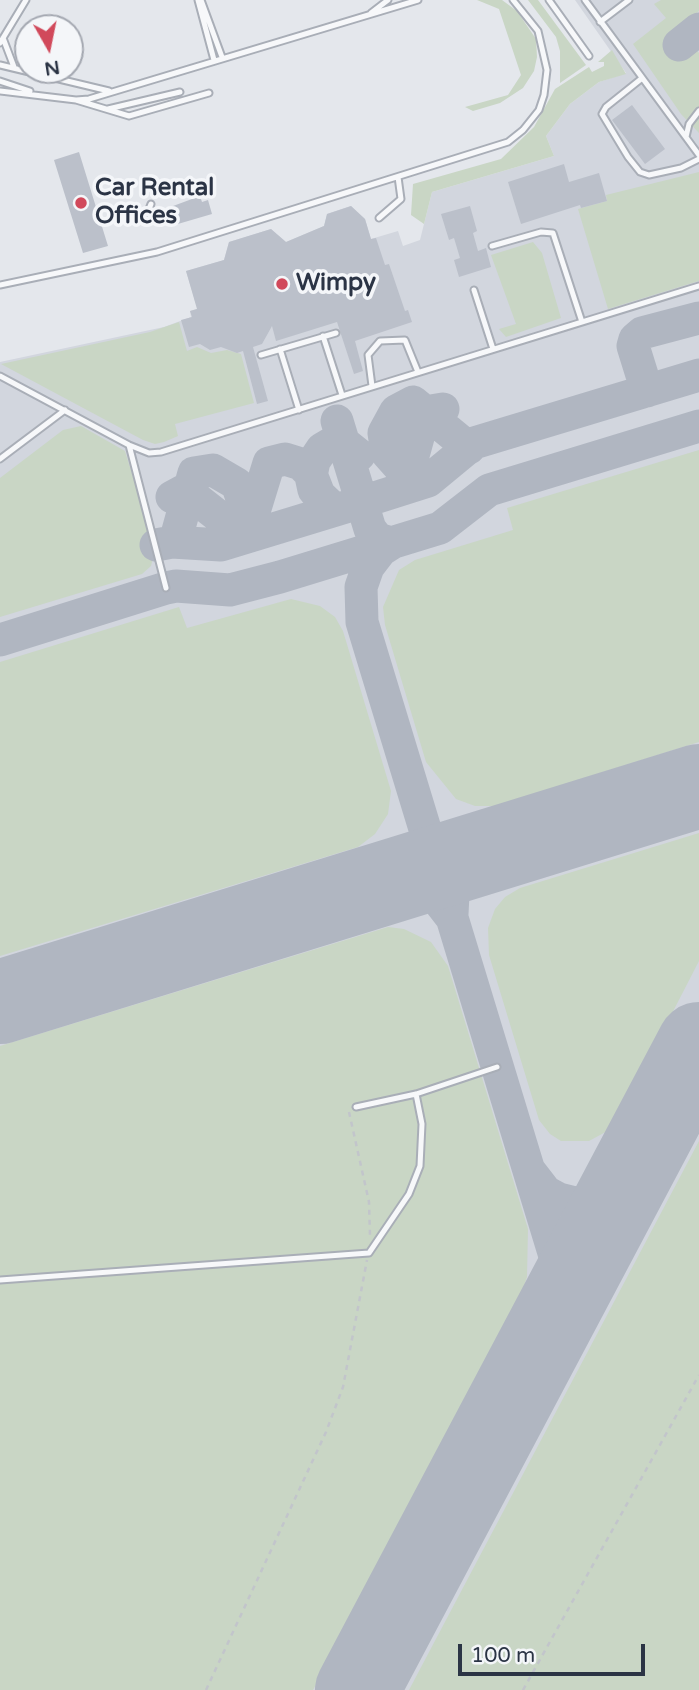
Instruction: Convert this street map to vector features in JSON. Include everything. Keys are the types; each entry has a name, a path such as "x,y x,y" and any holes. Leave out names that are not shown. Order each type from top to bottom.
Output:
{"lane":[{"path":"14,67 2,38 26,0"},
{"path":"200,0 222,57"},
{"path":"200,0 214,60"},
{"path":"369,15 388,0"},
{"path":"76,100 89,99 418,0"},
{"path":"0,285 157,252 494,149 508,142 533,119 544,96 546,59 533,22 513,0"},
{"path":"549,0 589,56"},
{"path":"585,0 699,157 681,168 649,174 640,172 602,114 641,79"},
{"path":"600,22 629,0"},
{"path":"0,65 14,67"},
{"path":"0,81 40,94"},
{"path":"76,84 112,91"},
{"path":"0,91 76,100 129,116 209,93"},
{"path":"107,109 180,92"},
{"path":"686,137 689,124 699,111"},
{"path":"379,218 401,199 398,177"},
{"path":"127,218 147,214 151,204"},
{"path":"492,246 541,232 553,233 582,322"},
{"path":"0,376 129,445 149,453 161,452 699,286"},
{"path":"474,290 493,349"},
{"path":"261,355 336,333"},
{"path":"323,336 342,395"},
{"path":"372,386 368,355 380,341 405,340 418,372"},
{"path":"280,349 299,410"},
{"path":"0,459 65,410"},
{"path":"129,445 166,588"},
{"path":"356,1107 416,1094 498,1067"},
{"path":"0,1280 369,1253 409,1194 420,1166 422,1124 416,1094"}],"path":[{"path":"205,1690 326,1432 343,1387 369,1253 369,1202 349,1110 356,1107"},
{"path":"523,1690 699,1375"}],"shaded area":[{"path":"575,0 699,0 699,1690 0,1690 0,362 164,327 191,317 190,311 226,300 210,299 196,304 186,271 224,260 229,242 271,229 286,242 324,226 327,214 351,206 365,219 371,239 398,231 403,246 420,240 432,192 554,156 546,136 570,104 599,82 626,73"}],"green space":[{"path":"477,0 502,0 517,11 536,39 537,57 534,71 523,88 500,103 473,111 465,107 508,95 521,75 499,9"},
{"path":"528,0 538,0 586,65 560,83 560,51 556,37"},
{"path":"661,0 699,0 699,11 669,35 686,56 696,49 699,53 699,133 681,114 633,44 666,18 654,4"},
{"path":"612,50 626,74 599,82 570,104 546,136 554,156 432,192 424,224 411,215 413,184 501,159 534,127 555,89 589,67 592,72 604,66 604,62 598,62"},
{"path":"699,172 699,281 608,309 578,209 607,201 606,195"},
{"path":"533,242 542,253 561,318 506,337 499,329 516,324 491,255"},
{"path":"179,322 187,351 197,347 211,353 227,350 241,354 254,403 175,424 178,436 164,442 155,444 143,440 1,364 150,332"},
{"path":"81,426 125,451 155,549 151,566 142,574 0,617 0,478 63,430"},
{"path":"699,450 699,742 495,806 475,806 456,799 426,762 385,625 383,607 399,570 415,560 513,530 507,508"},
{"path":"291,599 320,606 335,617 343,631 391,791 388,814 375,834 358,847 0,956 0,662 179,607 187,628"},
{"path":"699,833 699,961 613,1128 589,1141 561,1141 550,1134 539,1120 489,955 488,928 495,909 505,897 520,888"},
{"path":"388,927 404,929 431,942 448,966 528,1229 527,1277 517,1307 313,1690 0,1690 0,1046"},
{"path":"699,1141 699,1690 409,1690"}],"building":[{"path":"632,105 665,149 645,164 612,120"},
{"name":"Car Rental Offices","path":"79,152 108,246 83,253 54,160"},
{"path":"564,164 569,182 599,173 607,201 581,208 580,205 521,224 508,182"},
{"path":"200,196 202,202 208,200 212,214 171,226 165,209"},
{"path":"351,206 365,219 371,239 376,238 385,265 389,264 405,311 408,310 412,322 355,341 363,371 354,374 337,322 276,341 272,326 262,344 253,347 268,401 257,404 243,351 237,353 221,347 210,350 200,344 189,347 181,320 192,317 190,311 197,309 186,271 224,260 229,242 271,229 286,242 324,226 327,214"},
{"path":"470,206 477,231 473,233 478,251 486,248 491,267 459,277 454,260 460,258 454,238 449,240 441,214"}],"taxiway":[{"path":"679,45 699,29"},
{"path":"647,391 633,346 635,339 642,333 699,318"},
{"path":"156,545 172,542 221,545 362,502 428,481 474,443 699,375"},
{"path":"429,480 403,471 387,453 384,433 396,411 413,402 469,448"},
{"path":"404,488 425,412 443,409"},
{"path":"337,421 370,529 378,539 392,543 381,550 368,567 361,587 362,622 558,1266 560,1285 557,1307 545,1336"},
{"path":"0,640 166,588 176,586 230,590 280,577 440,528 489,490 699,426"},
{"path":"335,510 314,490 311,476 314,461 322,449 339,439 359,455"},
{"path":"249,528 269,463 285,459 301,464 311,474 318,492"},
{"path":"175,542 194,473 213,470 237,484 243,501 239,524 219,545"},
{"path":"172,497 185,490 245,537"},
{"path":"452,914 453,894 458,881 466,870 493,851"},
{"path":"386,884 419,888 438,900 452,918"},
{"path":"529,1170 546,1192 559,1199 575,1203 592,1202 607,1197 622,1185 639,1158"}],"runway":[{"path":"0,1002 699,786"},
{"path":"357,1690 699,1044"}],"place":[{"name":"Car Rental Offices","path":"81,203"},
{"name":"Wimpy","path":"282,284"}]}
